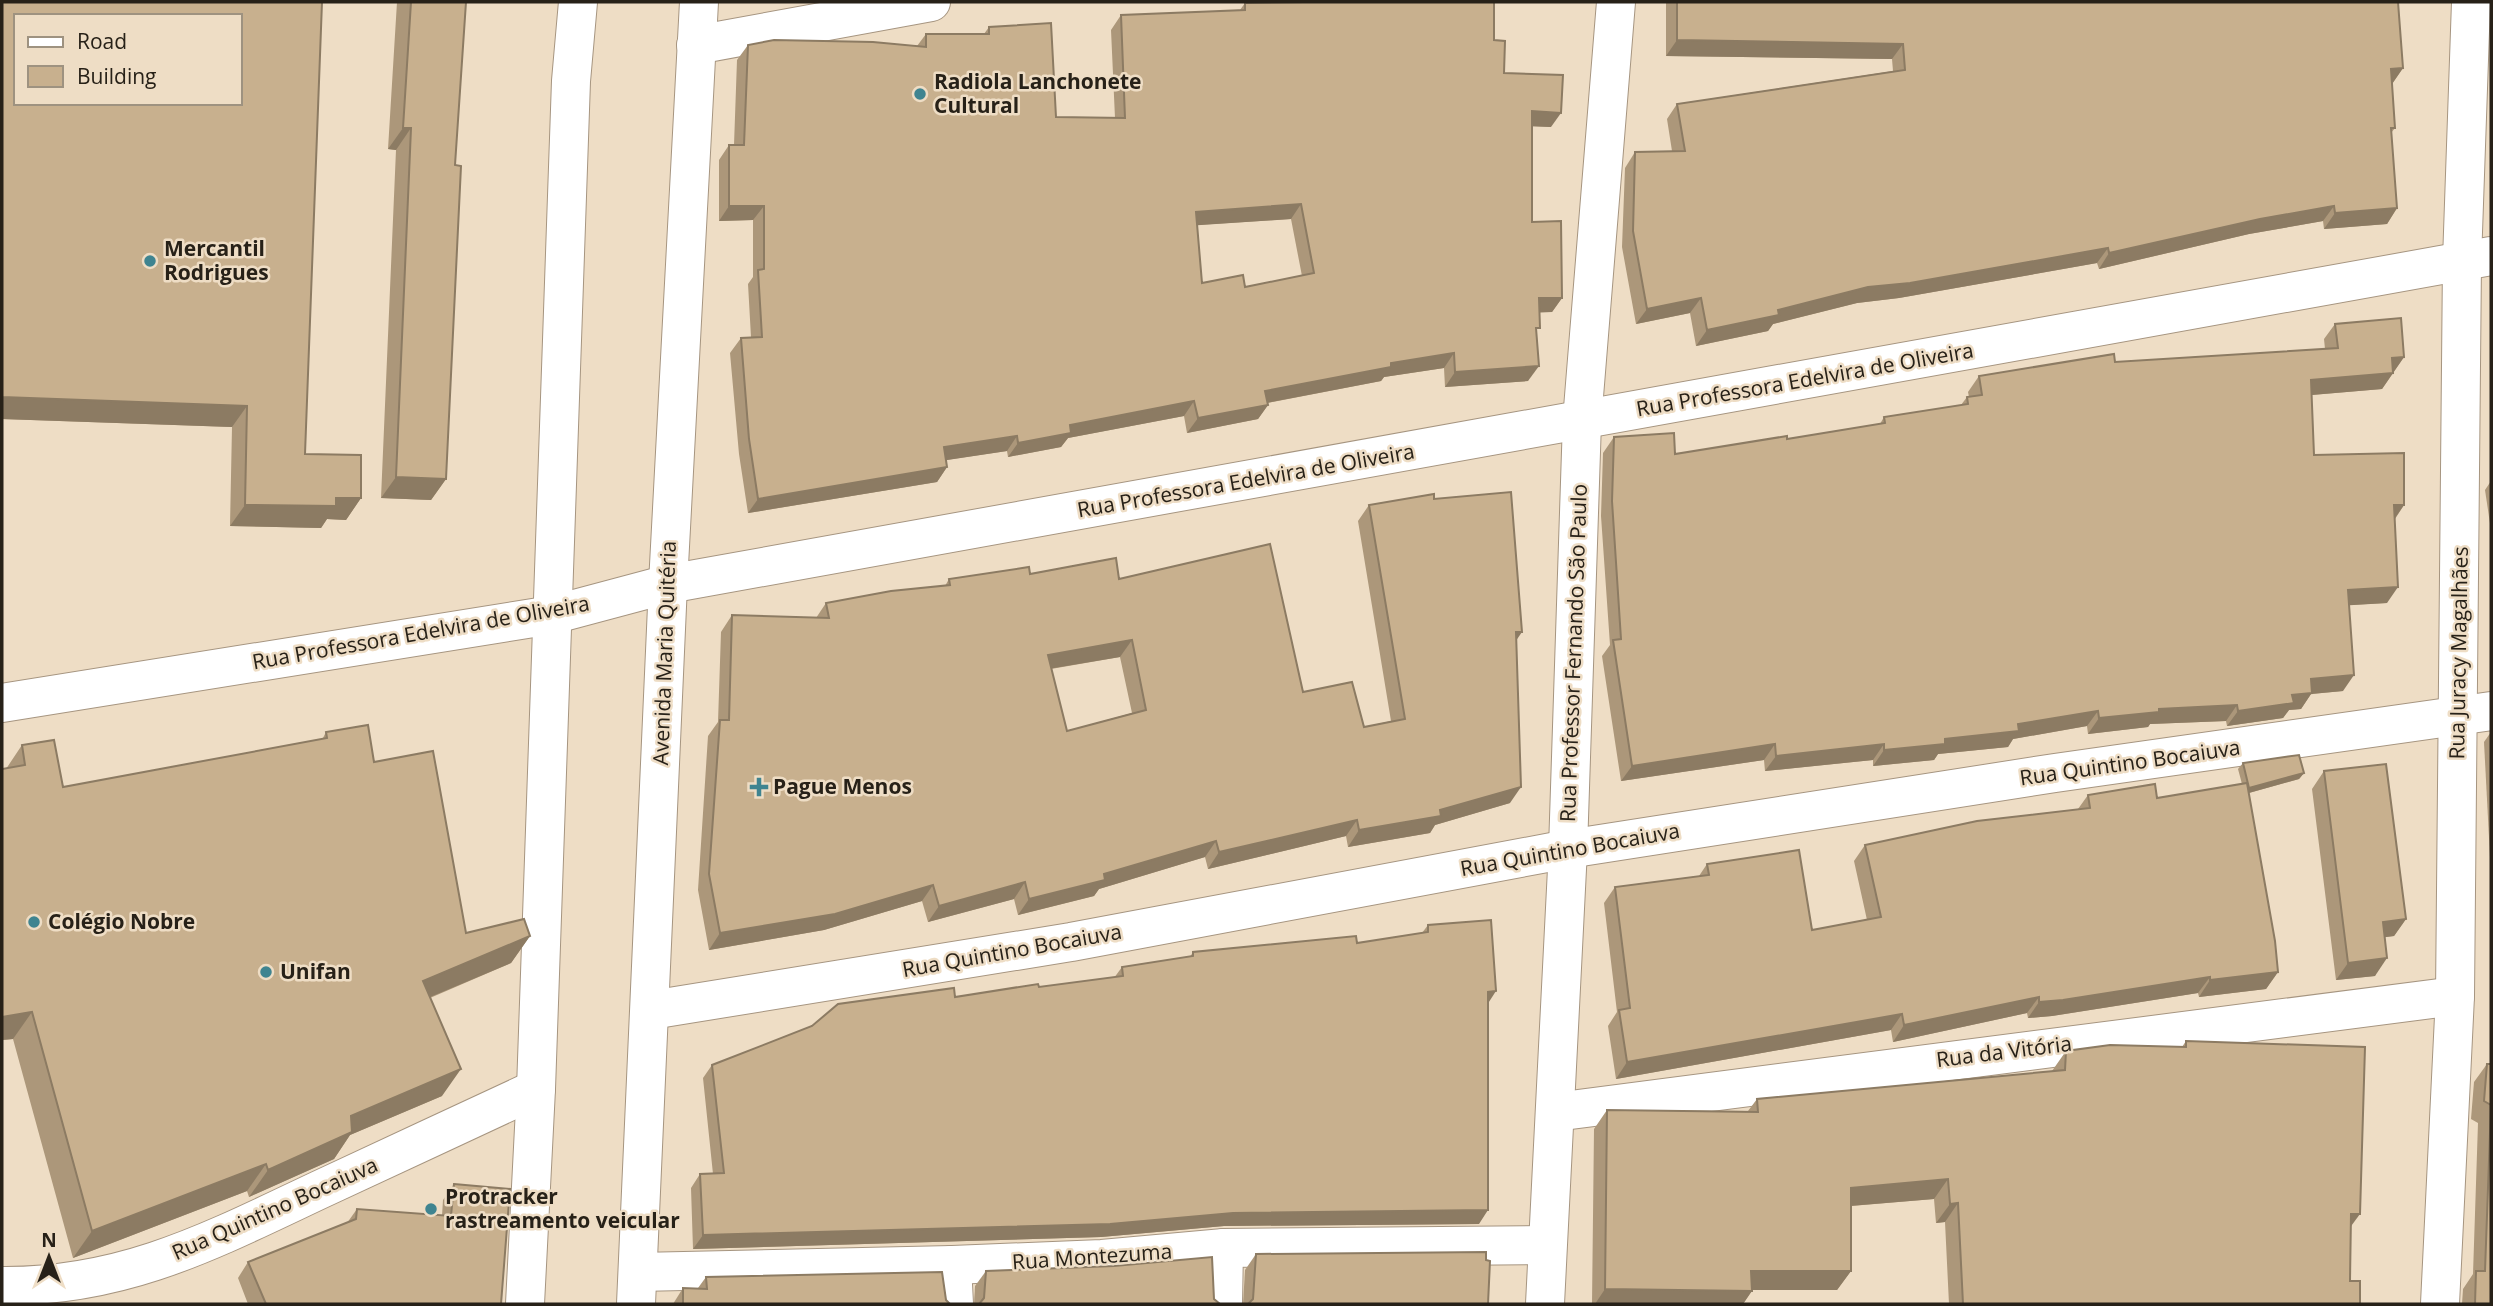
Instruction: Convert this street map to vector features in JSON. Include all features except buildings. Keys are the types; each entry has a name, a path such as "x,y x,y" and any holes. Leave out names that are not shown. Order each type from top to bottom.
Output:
{"street":[{"path":"525,1304 536,1089 571,80 578,2"},
{"name":"Avenida Maria Quitéria","path":"637,1288 668,584 699,2"},
{"path":"696,45 931,2"},
{"name":"Rua Professor Fernando São Paulo","path":"1545,1304 1568,849 1582,421 1616,2"},
{"name":"Rua Juracy Magalhães","path":"2440,1304 2455,996 2475,714 2477,258 2472,2"},
{"name":"Rua Professora Edelvira de Oliveira","path":"2,703 552,615 668,584 2477,258"},
{"name":"Rua Quintino Bocaiuva","path":"651,1010 1072,942 1568,849 2055,773 2475,714"},
{"name":"Rua da Vitória","path":"1555,1112 2455,996"},
{"name":"Rua Quintino Bocaiuva","path":"2,1286 46,1286 117,1275 187,1252 536,1089"},
{"name":"Rua Montezuma","path":"637,1288 952,1265 1102,1259 1224,1248 1547,1245"},
{"path":"1223,1304 1224,1248"},
{"path":"952,1265 954,1304"}],"place":[{"name":"Radiola Lanchonete Cultural","path":"920,94"},
{"name":"Mercantil Rodrigues","path":"150,261"},
{"name":"Pague Menos","path":"759,787"},
{"name":"Colégio Nobre","path":"34,922"},
{"name":"Unifan","path":"266,972"},
{"name":"Protracker rastreamento veicular","path":"431,1209"}]}
